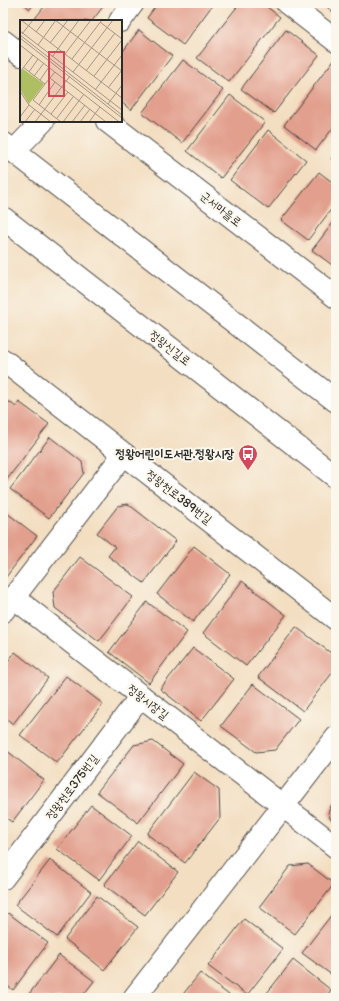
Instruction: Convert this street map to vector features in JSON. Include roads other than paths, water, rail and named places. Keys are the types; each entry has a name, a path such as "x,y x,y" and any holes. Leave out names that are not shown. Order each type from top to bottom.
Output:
{"street":[{"path":"121,20 133,3"},
{"path":"287,3 336,41"},
{"path":"3,41 20,54"},
{"path":"42,122 9,147 336,401"},
{"name":"군서마을로","path":"108,122 336,297"},
{"name":"정왕신길로","path":"3,218 336,477"},
{"name":"정왕천로389번길","path":"3,360 336,619"},
{"path":"8,604 124,454"},
{"name":"정왕시장길","path":"8,604 141,696 336,847"},
{"name":"정왕천로375번길","path":"3,878 141,696"},
{"path":"134,998 336,738"}],"place":[{"name":"정왕어린이도서관.정왕시장","path":"248,471"}]}
